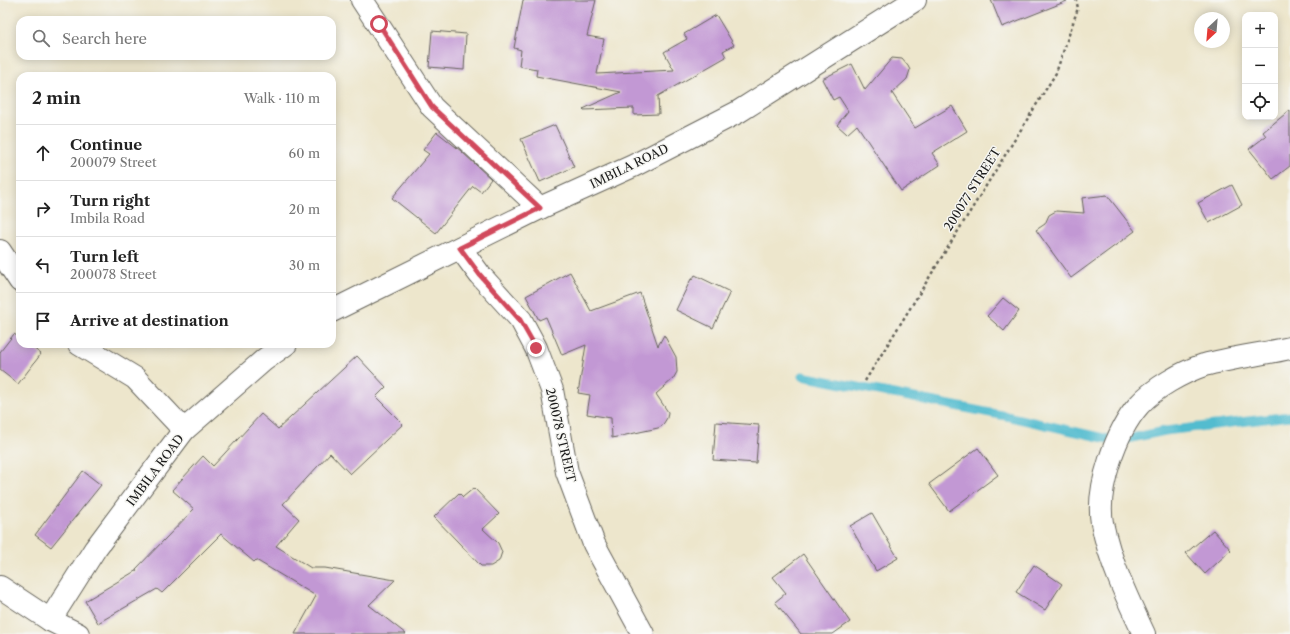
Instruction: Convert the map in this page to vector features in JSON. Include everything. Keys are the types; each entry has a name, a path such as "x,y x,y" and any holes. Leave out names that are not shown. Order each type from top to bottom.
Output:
{"street":[{"path":"362,0 432,107 540,208"},
{"name":"IMBILA ROAD","path":"336,309 540,208 633,166 738,112 915,0"},
{"name":"200078 STREET","path":"460,248 480,275 520,320 536,348 552,390 570,479 594,544 644,634"},
{"path":"0,251 16,275"},
{"path":"86,348 135,378 184,430"},
{"name":"IMBILA ROAD","path":"50,620 95,549 184,430 264,360 280,348"},
{"path":"1144,634 1118,579 1102,522 1103,480 1117,441 1139,404 1167,382 1203,365 1290,348"},
{"path":"0,587 50,620 78,634"}],"path":[{"name":"200077 STREET","path":"865,381 1056,73 1078,8 1076,0"}],"building":[{"path":"523,0 596,0 587,36 604,39 597,74 674,70 664,52 687,39 684,34 716,15 734,45 723,51 726,57 658,96 659,114 634,115 634,108 584,110 583,109 621,92 536,76 537,69 519,66 521,50 514,48"},
{"path":"991,0 1067,0 1067,1 1002,27"},
{"path":"432,31 466,34 464,70 429,67"},
{"path":"892,58 902,59 910,70 907,79 892,93 915,128 952,106 967,131 932,153 940,165 901,191 857,125 847,134 837,125 848,111 839,97 833,100 822,79 852,64 865,90"},
{"path":"1290,110 1290,166 1273,179 1249,149 1266,136 1263,132"},
{"path":"555,125 574,167 540,182 521,139"},
{"path":"437,132 461,151 491,179 481,192 473,186 436,233 392,198 429,154 423,150"},
{"path":"1232,185 1242,205 1209,223 1198,203"},
{"path":"1107,195 1135,231 1071,278 1036,230 1045,224 1049,215 1056,211 1084,213 1082,198"},
{"path":"570,272 591,311 640,293 658,346 664,335 676,357 677,372 673,379 656,394 668,412 667,418 662,426 612,438 611,418 587,414 590,395 578,393 586,345 562,355 546,317 539,320 526,296"},
{"path":"695,275 730,292 713,328 676,310 691,279 692,280"},
{"path":"1003,298 1019,311 1004,331 987,316"},
{"path":"14,334 16,335 16,348 33,348 41,354 18,384 0,370 0,352"},
{"path":"357,356 386,387 376,397 403,424 350,474 330,453 283,504 299,519 276,546 311,568 325,568 395,580 369,605 406,634 295,634 316,596 256,560 254,562 221,534 162,593 157,589 98,623 85,601 137,570 136,569 194,509 172,490 203,456 213,466 261,414 278,429"},
{"path":"716,422 759,425 756,463 713,460"},
{"path":"978,448 998,475 949,511 929,484"},
{"path":"83,471 101,485 51,547 35,535"},
{"path":"474,488 499,514 483,529 498,543 502,552 499,561 491,566 481,566 434,517 459,493 463,497"},
{"path":"872,513 898,558 876,571 850,526"},
{"path":"1213,530 1231,550 1205,574 1186,553"},
{"path":"803,554 850,622 833,634 801,634 775,602 786,593 773,577"},
{"path":"1034,565 1062,584 1045,610 1016,592"}],"waterway":[{"path":"802,376 1006,416 1117,441 1165,431 1290,416"}],"route":[{"path":"379,24 432,107 540,208 460,248 480,275 502,297 520,320 536,348"}]}
